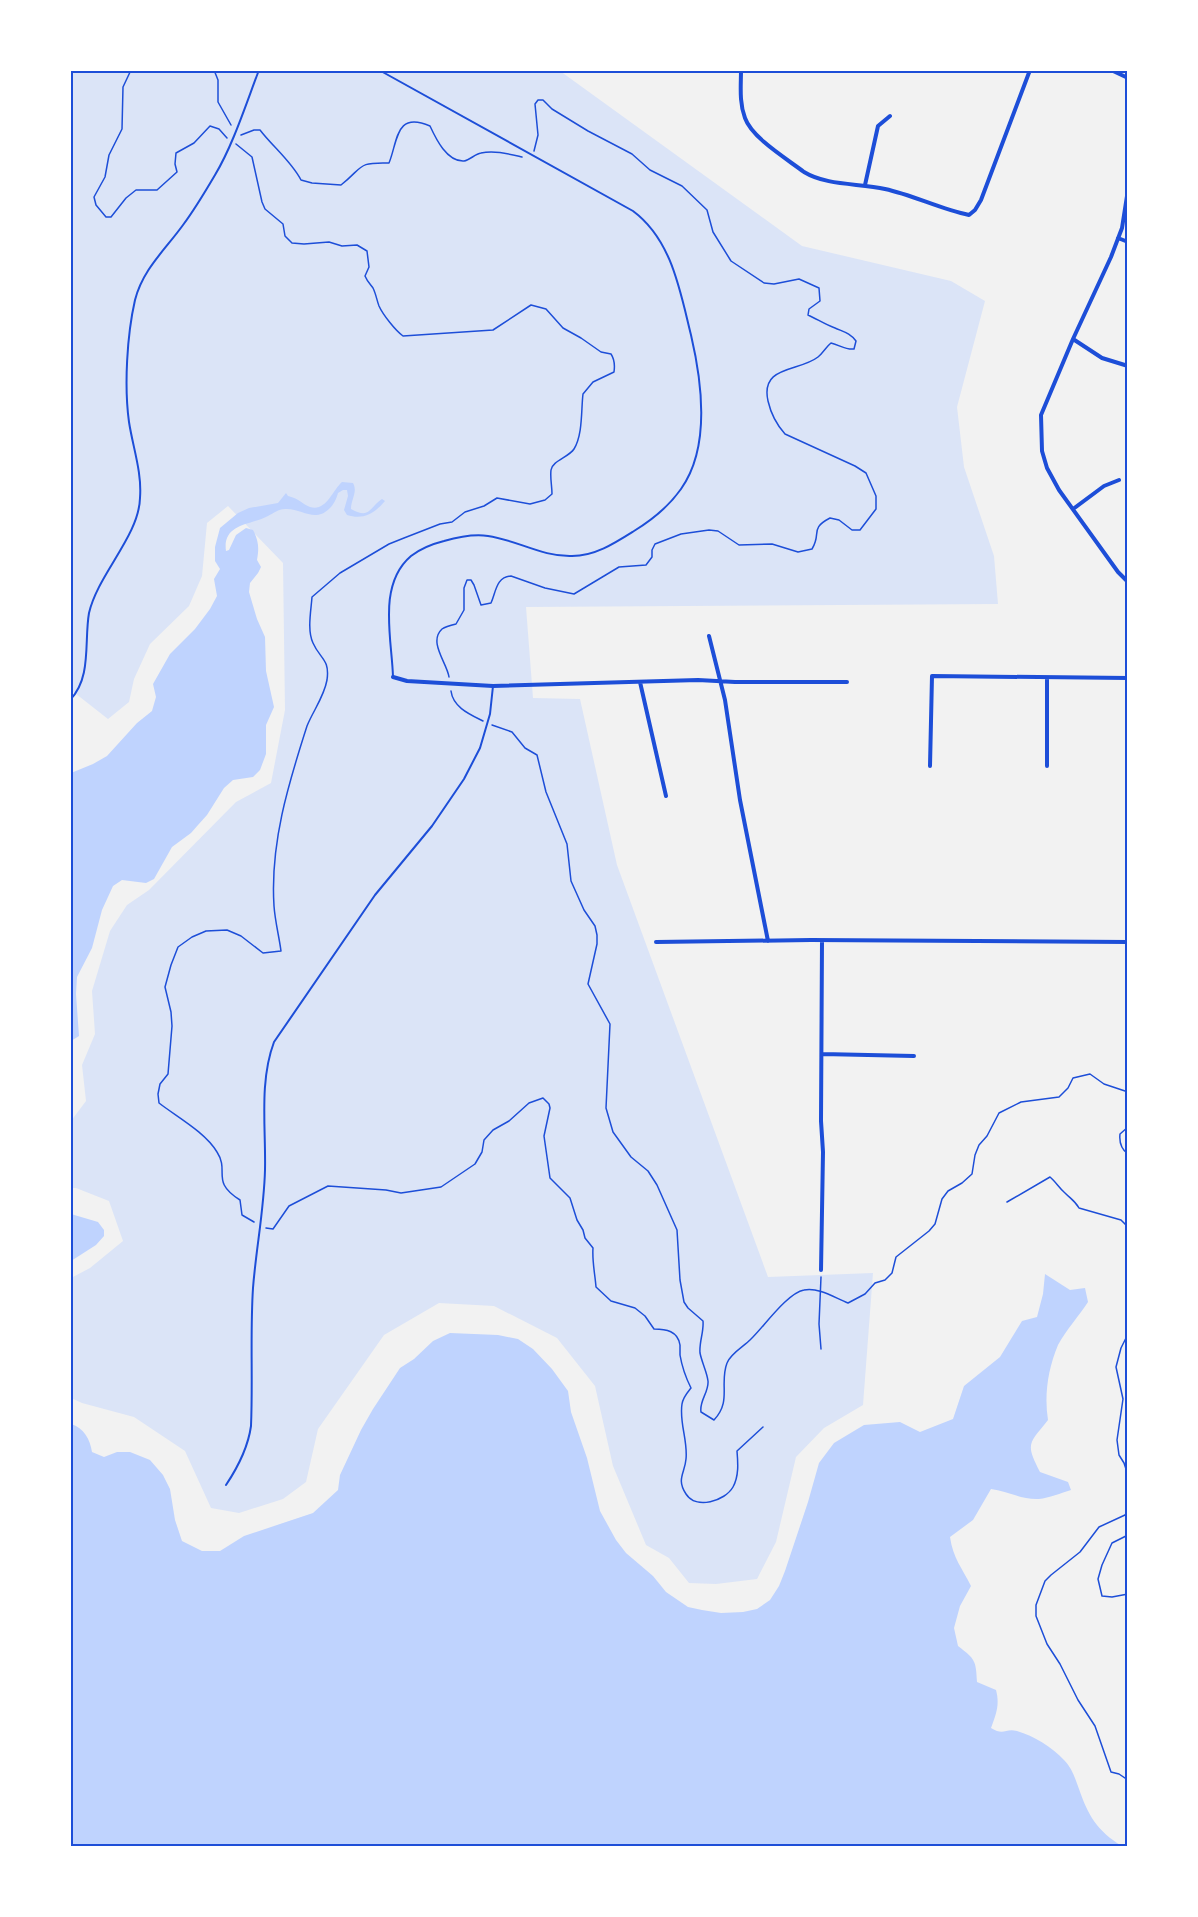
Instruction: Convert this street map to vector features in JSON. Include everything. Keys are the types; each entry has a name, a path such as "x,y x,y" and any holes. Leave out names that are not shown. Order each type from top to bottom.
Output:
{"street":[{"path":"741,70 742,107 745,120 760,138 811,176 914,196 969,215 981,200 1030,70"},
{"path":"1111,70 1128,78"},
{"path":"866,185 878,126 890,116"},
{"path":"1128,167 1122,228 1041,415 1042,451 1047,468 1059,490 1128,582"},
{"path":"1118,238 1128,242"},
{"path":"1073,339 1102,358 1128,366"},
{"path":"1073,509 1104,486 1119,480"},
{"path":"709,636 725,700 768,941"},
{"path":"930,766 932,676 1128,678"},
{"path":"393,677 408,681 493,686 698,680 847,682"},
{"path":"1047,678 1047,766"},
{"path":"640,682 666,796"},
{"path":"821,1270 822,941"},
{"path":"656,942 1128,942"},
{"path":"822,1054 914,1056"}],"lane":[{"path":"70,700 78,690 84,675 90,612 97,590 131,529 139,508 139,470 127,408 128,340 139,285 149,267 183,225 217,172 259,70"},
{"path":"379,70 614,200 633,211 652,228 673,267 699,367 703,419 691,472 682,489 648,522 614,544 593,553 556,556 488,536 458,537 424,548 410,557 393,581 390,604 393,677"},
{"path":"226,1485 242,1456 250,1436 251,1426 253,1288 265,1171 265,1088 268,1058 274,1042 375,895 432,826 464,779 480,748 489,714 493,686"}],"path":[{"path":"131,70 123,87 122,129 109,155 105,177 94,197 96,205 106,217 111,217 126,198 136,190 157,190 177,172 176,153 194,143 210,126 219,129 252,157 261,202 265,210 283,224 285,236 292,243 329,242 342,246 357,245 367,250 369,267 367,281 374,290 383,313 397,332 403,336 493,330 531,305 546,309 562,328 601,352 611,354 615,367 614,372 593,382 583,394 583,413 576,447 570,454 553,465 551,470 552,494 545,500 530,504 497,498 484,506 465,512 452,522 440,524 389,544 340,573 312,597 310,632 313,643 326,660 327,681 308,724 278,826 274,854 274,905 281,951 263,953 240,936 227,930 206,931 178,947 165,987 172,1026 168,1074 160,1083 159,1103 189,1124 215,1149 222,1164 220,1177 231,1195 240,1200 242,1215 261,1227 273,1229 289,1206 327,1186 401,1193 441,1187 475,1164 482,1152 484,1140 493,1130 509,1121 529,1102 543,1098 550,1108 544,1136 550,1178 570,1198 585,1238 593,1248 592,1260 596,1287 611,1301 635,1308 645,1316 654,1329 667,1329 672,1332 680,1342 680,1356 685,1378 691,1388 682,1403 686,1460 681,1476 685,1493 691,1500 703,1503 728,1495 735,1485 738,1470 737,1451 763,1426"},
{"path":"1128,1127 1120,1134 1119,1141 1123,1150 1128,1154"},
{"path":"1007,1202 1050,1177 1075,1200 1080,1209 1121,1220 1128,1227"},
{"path":"820,1349 821,1270"},
{"path":"1128,1334 1116,1367 1123,1399 1117,1440 1119,1455 1128,1475"},
{"path":"1128,1510 1125,1515 1100,1527 1080,1552 1045,1581 1036,1605 1036,1616 1047,1644 1095,1726 1111,1772 1119,1773 1128,1780"},
{"path":"1128,1535 1112,1543 1098,1579 1102,1596 1128,1594"}],"shaded area":[{"path":"71,71 560,71 802,246 951,281 985,301 957,407 964,467 994,556 998,604 526,607 533,698 580,699 617,865 768,1277 873,1273 863,1405 824,1428 796,1457 776,1542 757,1579 716,1584 689,1583 669,1558 646,1545 613,1466 595,1386 557,1338 494,1306 439,1303 384,1335 318,1429 306,1482 283,1499 239,1513 211,1508 185,1451 134,1417 71,1398 71,1278 90,1268 123,1241 109,1201 71,1188 71,1121 86,1101 82,1065 95,1034 92,991 110,931 127,905 149,890 236,802 271,783 285,710 283,563 228,506 207,523 202,576 189,606 150,644 134,679 129,702 108,719 71,690"}],"water":[{"path":"342,482 353,483 355,493 351,509 357,512 365,513 382,499 385,501 368,515 358,517 347,515 344,510 348,496 347,490 343,490 338,493 336,500 324,513 313,515 291,509 280,510 240,526 229,535 226,551 229,550 236,535 246,528 253,530 257,541 257,560 261,567 250,583 249,592 265,637 266,671 274,707 266,725 266,754 260,770 253,777 233,780 224,788 207,815 191,833 172,847 154,879 146,883 122,880 113,886 102,910 92,948 77,977 79,1036 71,1041 71,773 107,756 137,723 152,711 156,697 153,684 170,654 195,629 217,596 214,579 220,569 215,561 215,547 220,528 238,513 249,508 278,503 286,493 316,508 325,504"},
{"path":"71,1214 98,1222 104,1230 104,1236 96,1245 71,1261"},
{"path":"1045,1274 1070,1290 1085,1288 1088,1302 1058,1345 1048,1382 1046,1401 1048,1420 1031,1444 1032,1455 1040,1472 1068,1482 1071,1490 1047,1498 1033,1499 991,1489 973,1520 950,1537 956,1557 971,1586 960,1606 954,1628 958,1646 973,1661 977,1682 996,1690 996,1714 991,1728 1002,1732 1013,1730 1023,1733 1042,1742 1059,1755 1071,1770 1094,1822 1122,1846 71,1846 71,1424 86,1435 92,1452 104,1457 117,1452 130,1452 150,1460 163,1475 170,1489 175,1520 182,1541 202,1551 220,1551 244,1536 313,1513 338,1490 340,1475 373,1409 400,1368 414,1359 433,1341 450,1333 498,1335 518,1339 533,1349 568,1391 571,1412 587,1458 600,1511 626,1553 653,1576 666,1592 688,1607 721,1613 743,1612 757,1609 770,1600 779,1586 819,1463 834,1443 864,1425 900,1422 920,1432 953,1419 964,1386 1000,1357 1022,1321 1037,1317"}]}
